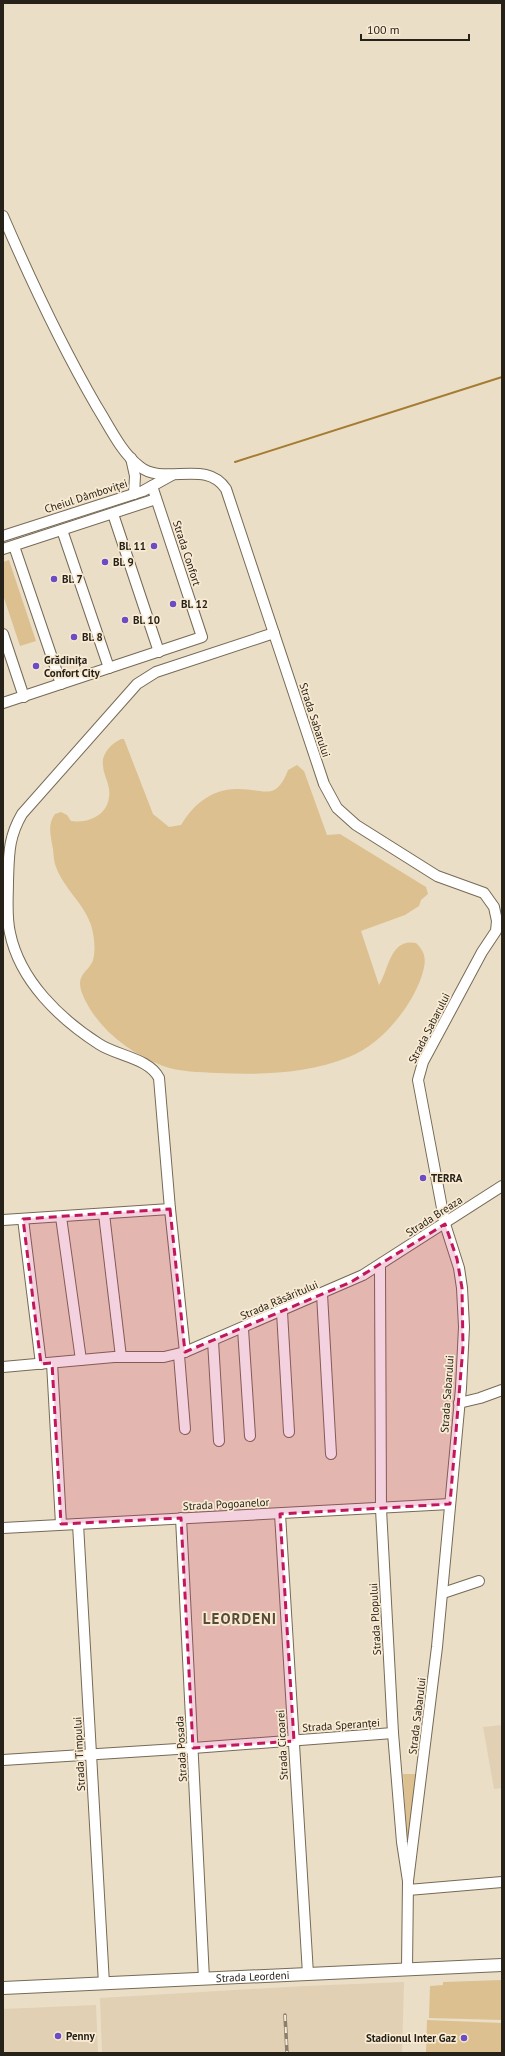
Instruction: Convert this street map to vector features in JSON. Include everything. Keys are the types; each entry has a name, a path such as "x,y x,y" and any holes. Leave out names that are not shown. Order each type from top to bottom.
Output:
{"main road":[{"name":"Strada Leordeni","path":"3,1988 502,1965"}],"street":[{"path":"3,216 30,278 73,365 114,434 131,458 145,470 143,490"},
{"path":"131,458 135,476 143,490 156,499"},
{"name":"Strada Sabarului","path":"145,470 155,474 198,474 210,476 221,482 226,489 324,784 337,808 356,825 437,876 484,893 492,902 496,911 499,931 482,952 427,1055 418,1080 445,1224 457,1259 462,1288 464,1327 443,1593 408,1885"},
{"name":"Cheiul Dâmboviței","path":"4,535 143,490 173,474"},
{"path":"9,547 156,499"},
{"name":"Strada Confort","path":"3,704 202,637 156,499"},
{"path":"113,514 159,652"},
{"path":"62,530 109,668"},
{"path":"4,535 61,684"},
{"path":"185,1429 182,1354 159,1078 148,1066 104,1047 73,1025 45,999 28,976 13,944 8,924 10,842 16,824 22,814 137,684 156,672 274,633"},
{"path":"3,634 24,696"},
{"name":"Strada Breaza","path":"380,1266 502,1186"},
{"path":"3,1220 170,1209"},
{"path":"104,1214 121,1357"},
{"path":"62,1217 81,1360"},
{"path":"24,1219 41,1364"},
{"name":"Strada Răsăritului","path":"3,1366 121,1357 157,1358 182,1354 282,1312 380,1266"},
{"name":"Strada Plopului","path":"380,1266 380,1509 393,1733 402,1842 408,1885 407,1969"},
{"path":"322,1294 332,1454"},
{"path":"282,1312 290,1432"},
{"path":"243,1329 250,1436"},
{"path":"213,1341 219,1441"},
{"path":"52,1363 61,1524"},
{"path":"459,1403 480,1398 502,1390"},
{"name":"Strada Pogoanelor","path":"3,1528 380,1509 450,1504"},
{"name":"Strada Cicoarei","path":"280,1514 308,1974"},
{"name":"Strada Posada","path":"181,1518 204,1979"},
{"name":"Strada Timpului","path":"78,1524 104,1984"},
{"path":"443,1593 479,1581"},
{"name":"Strada Speranței","path":"3,1760 393,1733"},
{"path":"402,1842 414,1842"},
{"path":"408,1885 502,1882"}],"highlighted area":[{"path":"170,1209 185,1352 351,1282 445,1224 457,1259 462,1288 463,1347 450,1504 280,1514 294,1741 193,1748 181,1518 61,1524 52,1363 41,1364 23,1219"}],"shaded area":[{"path":"9,560 36,641 20,646 3,595 3,562"},
{"path":"121,739 124,739 153,814 169,827 181,825 197,805 204,799 220,791 229,789 247,789 268,792 274,790 279,786 288,770 297,765 304,771 327,835 340,834 426,887 428,894 421,900 419,906 405,915 361,931 379,985 392,956 401,945 416,943 423,952 425,961 420,981 415,992 392,1026 382,1036 360,1052 333,1063 284,1072 234,1074 190,1071 163,1066 131,1050 104,1028 88,1005 82,993 80,984 82,976 91,965 94,956 94,938 91,925 83,909 59,875 54,858 50,828 51,821 55,814 61,812 67,815 71,821 79,821 93,818 104,810 109,797 109,789 103,768 103,761 105,753 108,749"},
{"path":"502,1725 502,1788 494,1789 483,1727"},
{"path":"403,1774 417,1774 409,1837 407,1837"},
{"path":"502,1980 502,2020 429,2018 430,1986 443,1985 443,1982"},
{"path":"404,1982 402,2053 102,2053 100,1998 305,1986"},
{"name":"Penny","path":"96,2005 98,2053 3,2053 3,2009"},
{"name":"Stadionul Inter Gaz","path":"427,2020 502,2023 502,2053 426,2053"}],"waterway":[{"path":"235,462 502,377"}],"railway":[{"path":"285,2015 287,2053"}],"place":[{"name":"Bl. 11","path":"154,546"},
{"name":"Bl. 9","path":"105,562"},
{"name":"Bl. 7","path":"54,579"},
{"name":"Bl. 12","path":"173,604"},
{"name":"Bl. 10","path":"125,620"},
{"name":"Bl. 8","path":"74,637"},
{"name":"Grădinița Confort City","path":"36,666"},
{"name":"TERRA","path":"423,1178"},
{"name":"Penny","path":"58,2036"},
{"name":"Stadionul Inter Gaz","path":"464,2038"}],"district":[{"name":"LEORDENI","path":"240,1619"}]}
